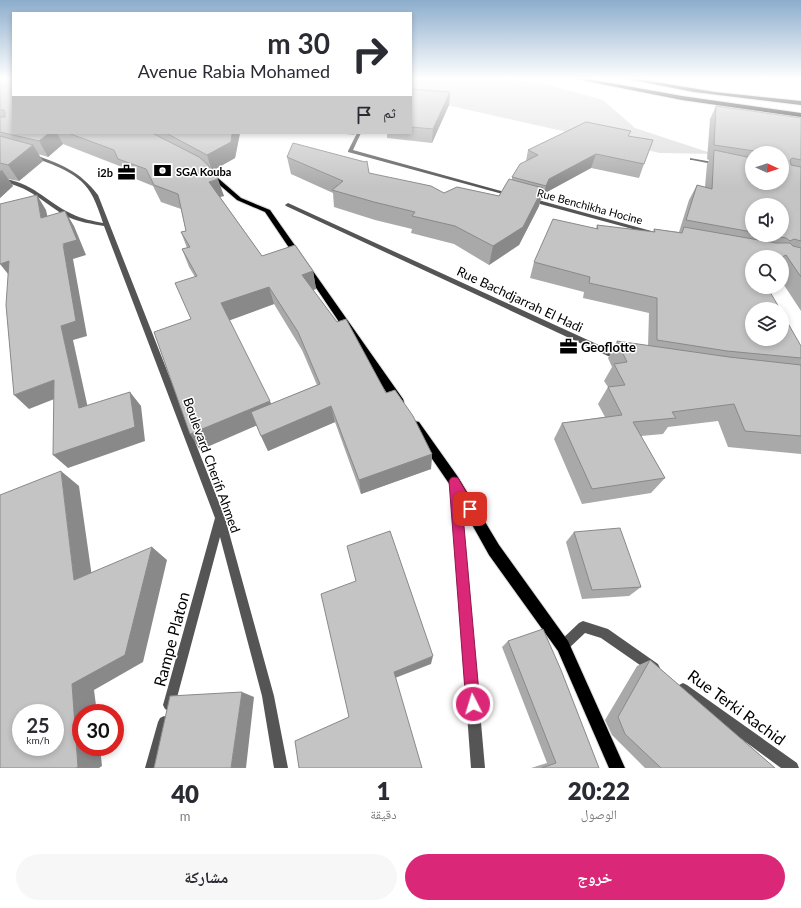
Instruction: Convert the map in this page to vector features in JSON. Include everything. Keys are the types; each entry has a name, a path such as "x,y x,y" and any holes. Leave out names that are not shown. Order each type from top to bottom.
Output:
{"main road":[{"path":"200,167 207,171 239,199 268,211 454,481 494,550 563,646 617,768"}],"street":[{"name":"Rue Benchikha Hocine","path":"358,134 350,151 520,197"},
{"name":"Boulevard Cherifi Ahmed","path":"25,152 75,173 96,195 220,518 268,696 281,768"},
{"path":"692,159 722,165"},
{"path":"0,180 17,184 39,194 69,216 107,225"},
{"name":"Rue Benchikha Hocine","path":"528,199 659,235"},
{"name":"Rue Bachdjarrah El Hadi","path":"288,205 611,354 626,356"},
{"path":"454,481 478,768"},
{"name":"Rampe Platon","path":"152,768 220,518"},
{"path":"563,646 583,627 604,633 660,673"},
{"name":"Rue Terki Rachid","path":"673,682 792,768"}],"shaded area":[{"path":"490,115 620,115 635,128 714,154 660,153"}],"building":[{"path":"5,115 12,115 12,134 48,134 39,141 0,132 0,117 5,117"},
{"path":"412,115 440,115 433,129 412,127"},
{"path":"716,115 779,115 801,118 801,160 792,158 790,160 791,165 801,167 801,241 794,239 789,240 789,198 745,198 745,231 686,220 697,185 712,189 714,150 745,157 745,190 789,190 789,146 745,146 745,150 714,145"},
{"path":"586,122 631,131 628,136 653,140 644,164 596,154 549,179 546,186 512,177 520,164 538,155 528,150"},
{"path":"71,134 154,134 199,157 207,164 218,179 209,182 262,256 295,245 313,271 302,275 337,322 346,319 386,393 395,390 413,416 432,454 359,480 331,406 261,436 251,412 320,384 298,332 269,287 221,303 270,401 190,434 154,332 191,319 175,283 197,276 182,249 190,247 181,232 186,231 178,194 154,185 146,169 118,159 114,150"},
{"path":"168,134 232,134 231,142 207,155"},
{"path":"0,136 33,145 8,165 0,163"},
{"path":"293,143 365,162 367,161 369,173 431,186 444,193 457,187 499,196 509,179 543,188 523,227 493,246 455,226 412,216 415,212 332,190 343,181 287,157"},
{"path":"37,195 41,218 65,211 77,240 63,244 76,321 61,326 79,408 130,392 135,427 53,455 54,380 14,395 6,305 9,261 0,264 0,204"},
{"path":"553,219 598,229 597,225 655,232 654,229 682,233 684,227 745,238 745,242 790,243 793,246 801,248 801,277 789,259 789,250 745,250 745,294 771,294 776,302 745,302 745,346 789,346 789,325 801,346 801,358 727,351 657,340 657,298 589,283 590,277 534,262"},
{"path":"617,341 729,357 801,365 801,436 745,431 734,404 672,412 676,418 633,422 665,478 592,489 562,423 622,415 608,387 625,385 614,364 627,362"},
{"path":"61,471 74,580 152,547 125,655 72,684 73,704 72,704 72,756 77,756 78,767 0,768 0,495"},
{"path":"620,528 641,587 592,590 574,532"},
{"path":"390,531 433,656 394,672 422,768 299,768 295,741 349,717 321,594 356,581 347,546"},
{"path":"543,629 561,670 599,768 542,768 556,763 508,641"},
{"path":"650,660 775,768 661,768 625,734 618,717"},
{"path":"242,692 231,768 154,768 170,696"}],"place":[{"name":"SGA Kouba","path":"163,171"},
{"name":"i2b","path":"126,172"},
{"name":"Geoflotte","path":"568,347"}],"route":[{"path":"470,509 454,481 473,704"}]}
